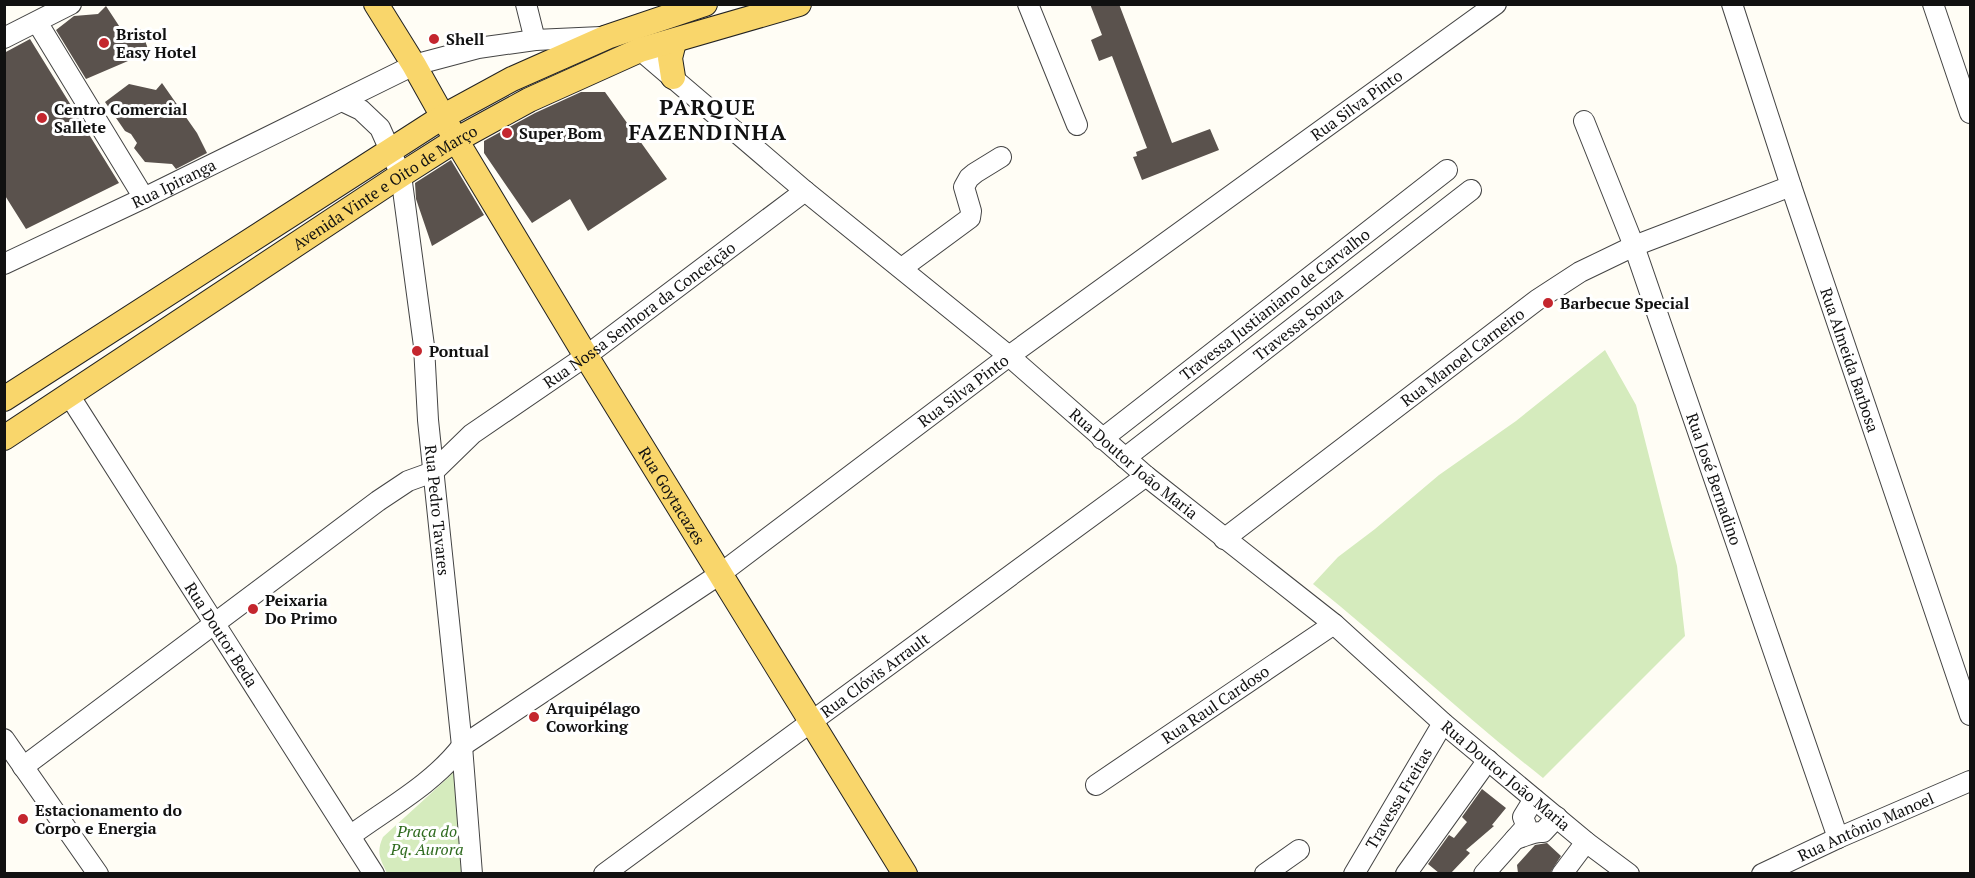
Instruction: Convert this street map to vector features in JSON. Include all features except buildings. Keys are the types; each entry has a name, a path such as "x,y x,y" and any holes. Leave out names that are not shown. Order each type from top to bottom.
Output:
{"main road":[{"name":"Rua Goytacazes","path":"376,4 586,356 905,873"},
{"name":"Avenida Vinte e Oito de Março","path":"4,399 444,116 512,79 607,37 705,4"},
{"name":"Avenida Vinte e Oito de Março","path":"4,438 401,175 456,140 529,100 640,50 674,42 798,4"},
{"path":"607,37 622,39 640,50"},
{"path":"673,77 670,58 674,42"}],"street":[{"path":"4,38 71,4"},
{"path":"526,4 535,40"},
{"path":"1028,4 1077,125"},
{"name":"Rua Silva Pinto","path":"350,836 432,777 453,758 462,746 720,574 1010,356 1496,4"},
{"name":"Rua Almeida Barbosa","path":"1732,4 1791,186 1971,715"},
{"path":"1933,4 1971,113"},
{"path":"37,22 144,198"},
{"name":"Rua Ipiranga","path":"4,264 414,65 478,48 535,40 607,37"},
{"name":"Rua Doutor João Maria","path":"640,50 806,191 1010,356 1146,476 1335,624 1443,723 1534,799 1586,842 1629,873"},
{"path":"342,101 361,110 372,119 380,128 390,150"},
{"name":"Rua José Bernadino","path":"1584,121 1634,246 1838,838"},
{"name":"Rua Pedro Tavares","path":"390,150 401,175 424,346 428,420 462,746 472,873"},
{"path":"902,268 970,218 964,187 969,178 1001,157"},
{"name":"Travessa Justianiano de Carvalho","path":"1102,439 1447,170"},
{"name":"Rua Manoel Carneiro","path":"1224,539 1537,300 1580,272 1634,246 1791,186"},
{"name":"Travessa Souza","path":"1125,458 1471,190"},
{"name":"Rua Nossa Senhora da Conceição","path":"23,767 378,501 408,481 433,472 472,434 586,356 806,191"},
{"name":"Rua Doutor Beda","path":"69,395 374,873"},
{"path":"428,420 442,434 455,437 472,434"},
{"name":"Rua Clóvis Arrault","path":"604,873 1146,476"},
{"name":"Rua Raul Cardoso","path":"1095,784 1335,624"},
{"name":"Travessa Freitas","path":"1354,873 1443,723"},
{"path":"4,738 98,873"},
{"path":"1406,873 1488,760"},
{"path":"432,777 445,776 465,781"},
{"name":"Rua Antônio Manoel","path":"1762,873 1971,781"},
{"path":"1484,873 1526,825 1523,817 1534,799"},
{"path":"1515,839 1543,832 1557,818"},
{"path":"1562,873 1586,842"},
{"path":"1265,873 1299,850"}],"green space":[{"path":"1605,350 1636,405 1677,566 1685,636 1543,778 1313,584 1338,557 1439,475 1516,421"},
{"name":"Praça do Pq. Aurora","path":"459,764 461,873 387,873 380,855 383,837 450,776"}],"place":[{"name":"Shell","path":"434,39"},
{"name":"Bristol Easy Hotel","path":"104,43"},
{"name":"Centro Comercial Sallete","path":"42,118"},
{"name":"Super Bom","path":"507,133"},
{"name":"Barbecue Special","path":"1548,303"},
{"name":"Pontual","path":"417,351"},
{"name":"Peixaria Do Primo","path":"253,609"},
{"name":"Arquipélago Coworking","path":"534,717"},
{"name":"Estacionamento do Corpo e Energia","path":"23,819"}],"district":[{"name":"PARQUE FAZENDINHA","path":"708,118"}]}
